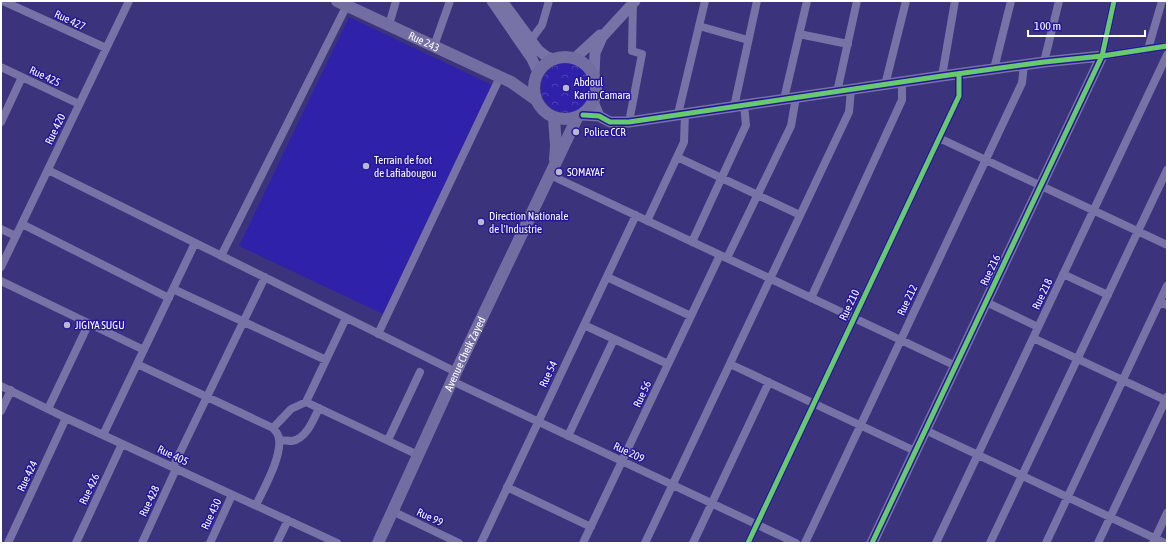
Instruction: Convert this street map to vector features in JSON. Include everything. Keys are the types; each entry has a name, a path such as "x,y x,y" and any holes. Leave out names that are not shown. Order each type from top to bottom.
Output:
{"main road":[{"name":"Rue 243","path":"344,2 505,80 535,99"},
{"path":"505,80 525,80 537,73 548,62 565,57 576,58 586,65 594,75 596,94 589,109 580,116 565,120 554,118 546,114 539,107 535,99 534,87 537,73"},
{"name":"Avenue Cheik Zayed","path":"378,543 454,377 552,170 580,116"},
{"name":"Avenue Cheik Zayed","path":"552,170 556,146 554,118"}],"street":[{"name":"Rue 427","path":"3,1 106,48"},
{"name":"Rue 420","path":"1,267 129,1"},
{"path":"389,25 396,1"},
{"path":"434,46 450,1"},
{"path":"492,1 528,44 547,57 555,59"},
{"path":"502,1 528,44 537,73"},
{"path":"528,44 542,25 549,1"},
{"path":"647,221 684,142 682,114 704,1"},
{"path":"692,242 746,125 739,106 748,40 757,1"},
{"path":"784,99 807,1"},
{"path":"837,92 857,1"},
{"path":"885,85 906,1"},
{"path":"942,76 955,1"},
{"path":"994,69 1010,1"},
{"path":"1044,62 1059,1"},
{"name":"Rue 216","path":"872,543 1102,56 1114,1"},
{"path":"1148,49 1162,1"},
{"path":"222,256 344,2"},
{"path":"576,58 631,4"},
{"path":"594,75 595,53 602,37 631,4"},
{"path":"629,122 642,54 632,51 631,4"},
{"path":"699,26 748,40"},
{"path":"799,34 848,44"},
{"path":"580,116 600,116 610,122 629,122 942,76 1044,62 1102,56 1167,46"},
{"name":"Rue 218","path":"936,543 1167,55"},
{"name":"Rue 212","path":"804,543 1022,83 1024,65"},
{"name":"Rue 425","path":"1,67 79,104"},
{"name":"Rue 210","path":"748,543 959,96 959,74"},
{"path":"1,122 22,77"},
{"path":"378,334 505,80"},
{"path":"811,298 902,100 902,82"},
{"path":"645,543 849,112 851,90"},
{"name":"Rue 56","path":"583,543 691,316 758,195 791,126 796,98"},
{"path":"593,102 600,116"},
{"path":"939,138 1167,245"},
{"path":"677,157 800,215"},
{"name":"Rue 209","path":"48,170 378,334 538,422 796,543"},
{"path":"552,170 647,221 956,366"},
{"path":"993,542 1022,476 1167,170"},
{"name":"Rue 54","path":"480,543 636,215"},
{"path":"22,224 169,298"},
{"path":"1,229 16,236"},
{"path":"103,435 195,243"},
{"path":"1063,274 1108,295"},
{"name":"Rue 428","path":"142,543 207,397 265,277"},
{"path":"606,277 691,316"},
{"path":"1,281 144,350"},
{"path":"1046,543 1123,380 1163,303 1167,286"},
{"path":"173,289 326,360"},
{"path":"986,302 1038,327"},
{"path":"273,428 291,409 306,402 346,318"},
{"path":"48,409 89,323"},
{"path":"584,325 668,364"},
{"path":"1033,338 1166,399 1098,543"},
{"path":"568,436 614,339"},
{"path":"137,364 273,428 277,433 279,440 276,462 256,505"},
{"path":"730,364 915,451"},
{"path":"388,440 420,372"},
{"path":"693,543 769,382"},
{"name":"Rue 405","path":"1,386 66,418 337,543"},
{"path":"1,411 11,390"},
{"path":"306,402 418,455"},
{"path":"279,440 293,441 302,436 319,408"},
{"name":"Rue 424","path":"8,543 66,418"},
{"path":"925,430 1110,517 1154,541 1165,543"},
{"name":"Rue 426","path":"76,543 122,444"},
{"path":"507,487 591,527"},
{"name":"Rue 430","path":"210,543 232,495"},
{"name":"Rue 99","path":"392,511 459,543"},
{"path":"1154,541 1167,514"},
{"path":"277,543 288,520"}],"green space":[{"name":"Terrain de foot de Lafiabougou","path":"349,17 492,85 383,314 239,246"},
{"path":"561,63 571,63 584,70 591,83 591,93 584,106 571,113 561,113 552,109 545,102 541,93 541,83 545,74 552,67"}],"cycle path":[{"path":"872,543 1102,56 1114,1"},
{"path":"583,115 599,116 610,122 629,122 942,76 1044,62 1102,56 1167,46"},
{"path":"748,543 959,96 959,74"}],"place":[{"name":"Abdoul Karim Camara","path":"566,88"},
{"name":"Police CCR","path":"576,132"},
{"name":"Terrain de foot de Lafiabougou","path":"366,166"},
{"name":"SOMAYAF","path":"559,172"},
{"name":"Direction Nationale de l'Industrie","path":"481,222"},
{"name":"JIGIYA SUGU","path":"67,325"}]}
